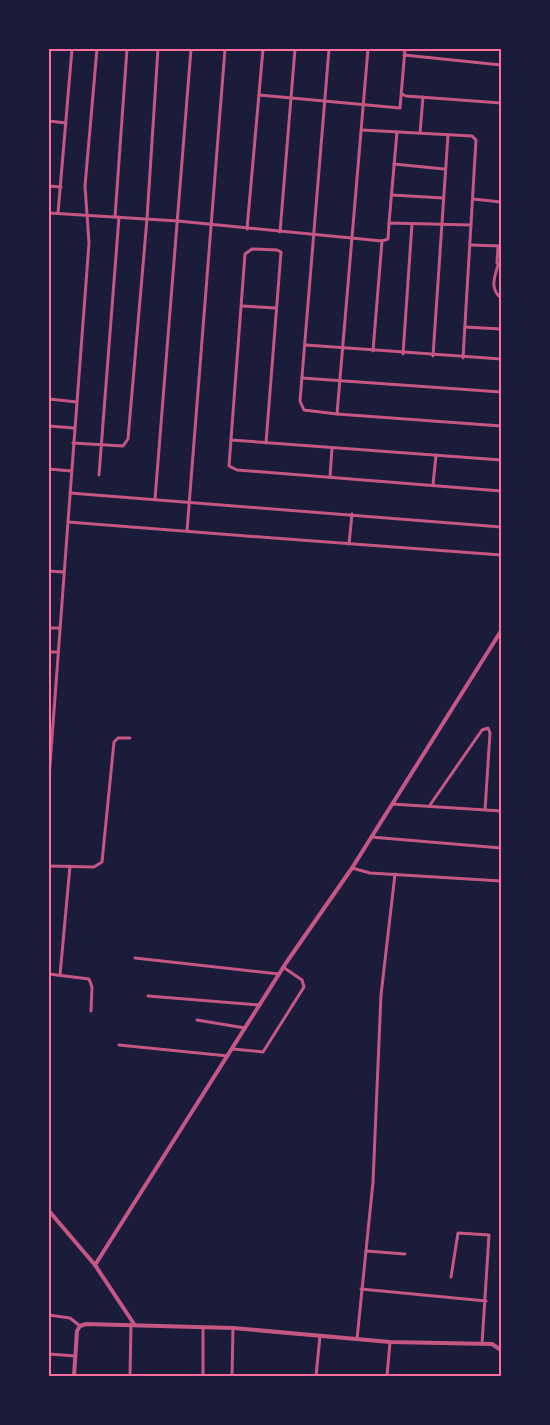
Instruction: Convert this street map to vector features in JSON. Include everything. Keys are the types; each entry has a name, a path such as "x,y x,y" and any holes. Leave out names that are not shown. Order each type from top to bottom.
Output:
{"street":[{"path":"58,213 72,49"},
{"path":"49,778 89,243 86,186 97,49"},
{"path":"115,217 127,49"},
{"path":"73,443 123,446 128,439 147,219 158,49"},
{"path":"155,499 191,49"},
{"path":"187,531 225,49"},
{"path":"247,229 263,49"},
{"path":"280,232 295,49"},
{"path":"329,49 300,401 304,410 501,426"},
{"path":"337,414 368,49"},
{"path":"259,95 400,108 405,49"},
{"path":"404,55 501,65"},
{"path":"402,94 501,103"},
{"path":"420,133 423,97"},
{"path":"49,121 66,123"},
{"path":"362,130 472,136 476,140 463,358"},
{"path":"49,212 178,221 382,241 388,239 397,132"},
{"path":"433,356 442,198 448,135"},
{"path":"394,164 444,169"},
{"path":"49,186 61,187"},
{"path":"392,195 442,198"},
{"path":"473,199 501,202"},
{"path":"99,475 119,217"},
{"path":"389,223 472,225"},
{"path":"403,354 412,224"},
{"path":"373,351 382,241"},
{"path":"470,245 500,246 500,266 494,286 496,293 501,298"},
{"path":"266,443 281,254 277,250 252,249 246,251 228,463 233,469 501,491"},
{"path":"242,306 276,308"},
{"path":"465,327 501,329"},
{"path":"306,346 403,354 501,359"},
{"path":"302,378 501,392"},
{"path":"49,399 77,402"},
{"path":"49,426 74,428"},
{"path":"231,440 501,460"},
{"path":"330,477 332,448"},
{"path":"434,485 436,455"},
{"path":"49,469 71,471"},
{"path":"70,493 501,527"},
{"path":"349,544 352,514"},
{"path":"68,522 501,555"},
{"path":"49,570 64,572"},
{"path":"49,628 60,628"},
{"path":"95,1265 283,967 352,868 501,631"},
{"path":"49,652 58,652"},
{"path":"430,805 482,730 488,728 490,733 485,810"},
{"path":"49,866 94,867 102,862 114,742 118,738 130,738"},
{"path":"391,804 501,811"},
{"path":"371,837 501,848"},
{"path":"60,975 70,866"},
{"path":"352,868 370,873 501,881"},
{"path":"357,1339 373,1182 381,995 395,874"},
{"path":"135,958 279,974"},
{"path":"233,1048 264,1052 304,987 302,980 283,967"},
{"path":"49,974 89,979 92,987 91,1011"},
{"path":"148,996 260,1005"},
{"path":"197,1020 246,1028"},
{"path":"119,1045 228,1056"},
{"path":"49,1211 95,1265 132,1324 130,1376"},
{"path":"451,1278 458,1233 489,1235 482,1344"},
{"path":"366,1251 405,1254"},
{"path":"361,1289 486,1301"},
{"path":"49,1315 70,1318 80,1326"},
{"path":"80,1326 86,1324 132,1324 232,1328 390,1342 492,1344 501,1350"},
{"path":"74,1376 80,1326"},
{"path":"203,1327 203,1376"},
{"path":"232,1328 232,1376"},
{"path":"316,1376 320,1336"},
{"path":"387,1376 390,1342"},
{"path":"49,1354 75,1356"}]}
